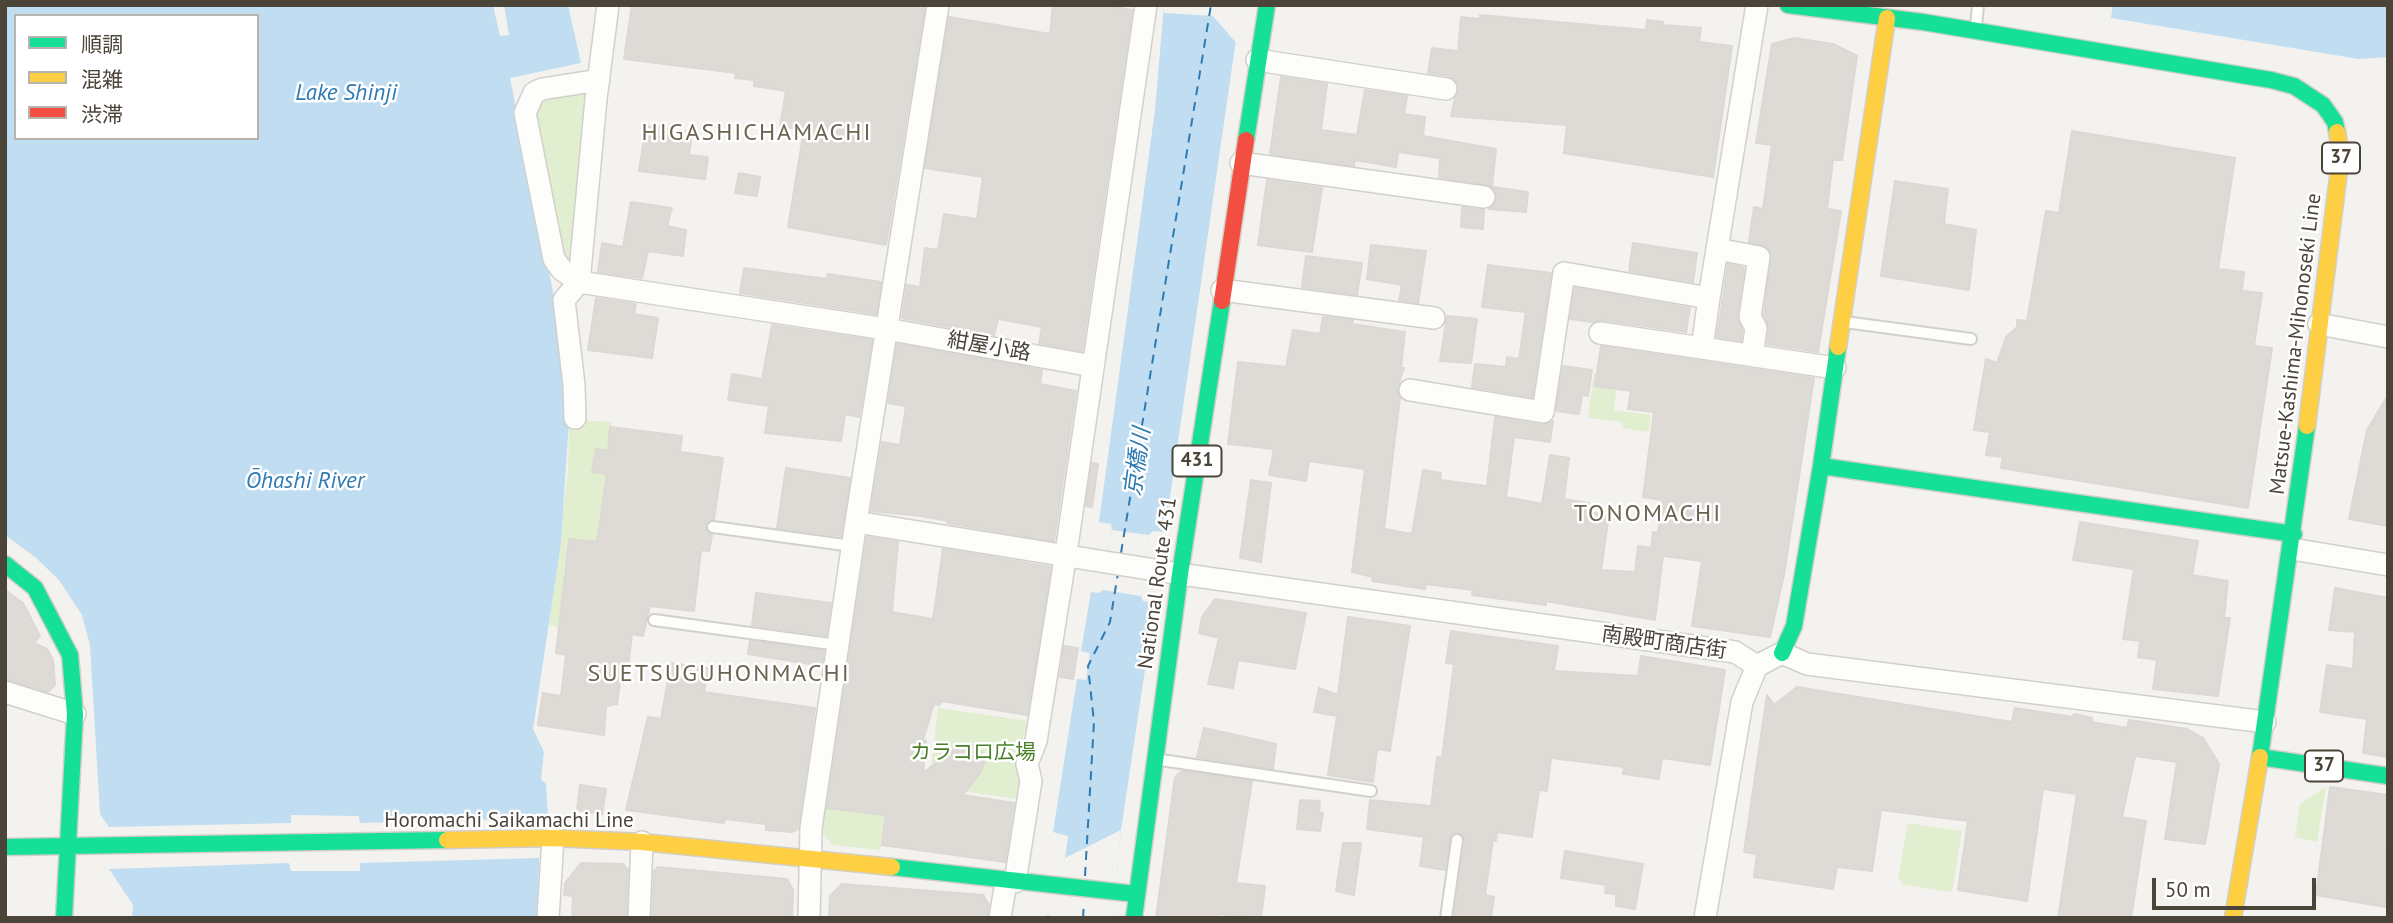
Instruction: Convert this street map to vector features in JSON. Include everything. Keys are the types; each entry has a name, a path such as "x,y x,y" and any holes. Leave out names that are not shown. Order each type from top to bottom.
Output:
{"main road":[{"name":"National Route 431","path":"1134,918 1180,573 1267,5"},
{"name":"Matsue-Kashima-Mihonoseki Line","path":"1788,5 1923,22 2271,79 2294,86 2323,104 2335,122 2342,155 2292,542 2233,918"},
{"path":"1782,653 1794,626 1821,466 1887,18"},
{"path":"1821,466 2292,542"},
{"path":"5,564 35,588 70,655 75,714 70,848 64,918"},
{"name":"37","path":"2260,757 2388,776"},
{"name":"Horomachi Saikamachi Line","path":"5,847 545,839 642,842 1136,894"}],"street":[{"path":"598,5 605,33"},
{"path":"575,418 564,300 568,291 579,282 598,79 608,5"},
{"path":"809,918 808,859 838,645 938,5"},
{"path":"1000,918 1031,781 1027,764 1036,741 1066,553 1146,5"},
{"path":"1702,348 1757,5"},
{"path":"1257,60 1446,89"},
{"path":"579,282 562,270 554,259 525,113 534,93 542,89 598,79"},
{"path":"1241,163 1483,197"},
{"path":"1717,248 1759,257 1750,317 1756,328 1752,355"},
{"path":"1410,390 1543,412 1564,273 1709,298"},
{"name":"紺屋小路","path":"579,282 886,329 1093,366"},
{"path":"1222,290 1434,318"},
{"path":"2319,324 2388,337"},
{"path":"1600,333 1835,368"},
{"name":"南殿町商店街","path":"856,522 1180,573 1735,652 1757,666"},
{"path":"2292,542 2388,565"},
{"path":"1705,918 1742,702 1757,666 1782,653 1807,664 2265,722"},
{"path":"5,692 75,714"},
{"path":"545,839 548,918"},
{"path":"639,918 642,842"}],"lane":[{"path":"1923,22 1925,5"},
{"path":"1975,31 1978,5"},
{"path":"1842,321 1970,339"},
{"path":"713,527 852,546"},
{"path":"654,620 838,645"},
{"path":"1155,759 1371,791"},
{"path":"1446,918 1457,841"}],"green space":[{"path":"588,92 571,260 568,262 564,258 535,114 542,96"},
{"path":"1594,373 1618,376 1614,410 1651,415 1649,432 1623,428 1623,422 1588,418"},
{"path":"569,419 611,422 608,451 596,449 593,471 607,474 602,511 608,570 568,540 563,576 584,578 563,600 558,627 549,625 568,472"},
{"name":"カラコロ広場","path":"938,708 1028,721 1017,759 1020,780 1017,799 929,786"},
{"path":"2326,787 2317,842 2295,837 2300,804"},
{"path":"823,808 883,815 881,850 833,845 820,831"},
{"path":"1908,823 1962,831 1952,892 1904,885 1898,878"}],"water":[{"name":"Ōhashi River","path":"5,5 493,5 500,36 509,35 504,5 568,5 581,63 510,78 561,331 569,419 561,543 533,729 544,752 541,779 546,784 548,816 539,858 538,918 132,918 133,905 109,869 109,827 100,814 90,645 82,615 59,580 35,557 5,535"},
{"name":"京橋川","path":"1164,5 1241,5 1165,532 1153,531 1149,535 1141,596 1143,601 1155,603 1121,830 1113,918 1043,918 1049,914 1065,858 1068,836 1053,832 1077,679 1086,680 1090,653 1081,651 1091,592 1099,593 1103,590 1112,530 1111,524 1099,522 1155,110"},
{"path":"2113,5 2388,5 2388,57 2359,59 2111,18"}],"pier":[{"path":"1164,5 1241,5 1237,44 1213,16 1164,13"},
{"path":"1112,530 1149,535 1141,596 1103,590"},
{"path":"291,815 359,816 360,823 546,818 539,858 360,863 360,871 291,871 289,863 109,869 109,827 291,823"},
{"path":"1121,830 1113,918 1051,918 1048,914 1065,858"}],"building":[{"path":"632,5 925,5 886,245 788,227 804,130 780,126 786,91 754,86 754,80 735,78 736,73 624,59"},
{"path":"1053,5 1105,5 1132,10 1082,351 1039,343 1042,327 998,319 994,335 902,318 907,285 920,287 925,248 938,250 944,214 977,219 983,177 925,168 949,17 1050,34"},
{"path":"1480,15 1646,30 1647,20 1663,22 1663,25 1701,28 1699,42 1732,46 1713,177 1564,153 1567,125 1451,116 1458,85 1449,76 1428,73 1432,48 1458,51 1461,17 1480,19"},
{"path":"1794,38 1833,44 1857,56 1842,160 1833,160 1827,209 1841,211 1818,352 1767,344 1769,329 1764,315 1771,253 1767,247 1749,242 1754,207 1763,209 1772,145 1756,143 1772,44"},
{"path":"1281,77 1327,84 1321,130 1357,135 1365,90 1407,96 1404,114 1425,117 1423,136 1496,149 1492,187 1439,177 1440,158 1398,152 1396,167 1355,160 1354,166 1270,154"},
{"path":"646,126 692,132 689,155 708,157 705,179 639,171"},
{"path":"2072,131 2235,158 2218,269 2244,272 2242,291 2262,293 2254,346 2272,348 2248,508 2001,468 2003,457 1986,455 1990,432 1974,430 1986,359 1997,363 2006,337 2017,327 2017,320 2027,321 2046,211 2059,213"},
{"path":"739,173 760,177 757,196 735,193"},
{"path":"1267,180 1322,188 1312,252 1258,245"},
{"path":"1895,181 1948,189 1944,224 1976,230 1969,290 1881,276"},
{"path":"1493,187 1528,192 1526,212 1489,209 1497,199"},
{"path":"631,202 672,208 667,226 686,230 683,256 648,251 642,278 598,272 602,243 623,247"},
{"path":"1462,207 1484,210 1483,229 1461,227"},
{"path":"1633,243 1697,253 1693,282 1629,271"},
{"path":"1371,245 1426,251 1418,303 1399,300 1402,285 1367,279"},
{"path":"1306,256 1362,263 1357,295 1302,287"},
{"path":"1728,264 1744,268 1737,315 1742,330 1741,341 1717,337"},
{"path":"1488,265 1551,273 1532,397 1472,387 1475,364 1506,367 1507,357 1519,359 1526,312 1482,307"},
{"path":"744,268 827,279 828,274 881,282 876,314 740,293"},
{"path":"1575,288 1690,308 1686,332 1602,320 1593,322 1570,319"},
{"path":"596,298 636,304 634,314 658,318 652,358 588,350"},
{"path":"1447,316 1477,319 1471,363 1440,361"},
{"path":"1323,317 1353,320 1352,324 1405,332 1401,368 1404,368 1397,389 1400,398 1384,529 1412,534 1423,470 1441,473 1440,480 1487,486 1495,417 1541,425 1553,421 1550,442 1514,437 1506,497 1542,504 1550,455 1569,458 1564,499 1589,503 1588,512 1609,515 1601,570 1635,572 1638,546 1651,548 1653,532 1658,533 1662,500 1643,497 1654,412 1628,409 1631,391 1595,386 1601,346 1814,378 1784,575 1770,637 1692,626 1702,561 1663,556 1655,620 1546,601 1546,605 1472,595 1473,590 1426,584 1425,589 1372,581 1373,577 1352,572 1365,469 1309,461 1306,481 1269,475 1274,449 1228,444 1238,362 1286,367 1293,330 1320,334"},
{"path":"772,325 872,340 859,417 845,414 841,441 765,433 769,406 728,400 732,374 762,379"},
{"path":"897,344 1042,370 1040,384 1076,391 1054,541 921,516 871,511 882,442 900,445 906,406 888,403"},
{"path":"1563,366 1592,370 1588,396 1582,395 1579,414 1556,411"},
{"path":"2388,395 2388,526 2349,519 2367,430"},
{"path":"610,427 682,436 680,452 723,458 714,519 705,525 712,535 709,551 701,550 694,611 650,606 643,636 632,634 628,669 622,668 617,704 606,706 604,735 538,725 543,693 561,696 566,655 556,653 569,539 597,542 607,474 592,472 596,449 608,451"},
{"path":"1092,463 1098,464 1092,507 1086,506"},
{"path":"786,468 850,478 841,536 777,528"},
{"path":"1251,480 1271,483 1261,562 1240,558"},
{"path":"2080,522 2198,541 2192,575 2228,581 2224,618 2230,618 2218,696 2153,689 2157,660 2138,657 2140,641 2123,639 2134,569 2073,560"},
{"path":"867,537 898,542 892,612 933,619 943,549 1051,567 1027,715 941,701 940,705 934,704 923,740 926,741 923,773 961,744 973,745 982,753 984,763 981,772 963,795 1014,803 1005,862 882,845 885,815 827,808"},
{"path":"2335,588 2388,598 2388,757 2363,753 2367,719 2320,712 2327,665 2353,669 2355,632 2329,630"},
{"path":"5,590 23,603 40,636 34,643 47,649 53,660 55,685 48,692 5,679"},
{"path":"756,593 831,603 826,635 752,625"},
{"path":"1215,599 1306,613 1295,669 1238,660 1233,688 1208,684 1219,638 1199,633 1202,617"},
{"path":"1348,617 1410,626 1390,751 1377,749 1373,782 1328,775 1337,716 1314,712 1319,688 1338,695"},
{"path":"1451,631 1558,646 1554,671 1638,676 1641,656 1725,670 1710,765 1662,758 1659,779 1623,774 1624,767 1551,758 1547,791 1539,790 1532,837 1497,832 1496,841 1493,840 1485,895 1494,897 1491,918 1454,918 1465,841 1462,834 1455,833 1450,836 1445,870 1420,866 1424,837 1367,829 1370,800 1431,806 1437,757 1442,758 1454,664 1446,663"},
{"path":"750,641 824,651 822,666 748,654"},
{"path":"1064,646 1078,648 1073,679 1060,677"},
{"path":"671,663 709,668 704,692 815,708 798,829 792,832 766,830 766,824 725,819 724,823 626,810 648,717 661,719"},
{"path":"1797,687 2012,722 2015,708 2073,717 2074,714 2092,718 2091,722 2127,728 2129,720 2187,729 2203,738 2219,764 2205,844 2165,839 2177,762 2135,756 2122,817 2146,821 2131,918 2058,918 2077,794 2043,789 2027,901 1958,890 1968,821 1881,810 1872,871 1837,867 1833,889 1754,877 1757,854 1744,852 1767,695 1774,705"},
{"path":"1204,728 1276,744 1273,769 1197,757"},
{"path":"1182,771 1252,781 1236,883 1265,886 1261,918 1218,914 1218,918 1156,918 1175,777"},
{"path":"580,785 606,789 602,814 577,810"},
{"path":"2330,787 2388,795 2385,907 2316,895"},
{"path":"1300,800 1320,801 1319,812 1323,813 1320,831 1297,829"},
{"path":"1343,843 1361,843 1354,895 1336,891"},
{"path":"1565,851 1643,864 1635,909 1616,906 1616,894 1605,893 1606,885 1561,878"},
{"path":"581,863 623,864 628,870 626,918 572,918 573,896 564,895 565,883"},
{"path":"658,867 787,879 793,890 792,918 652,918 654,871"},
{"path":"842,884 983,895 989,905 987,918 829,918 830,896"}],"ferry route":[{"path":"1121,553 1211,5"},
{"path":"1085,876 1094,722 1088,666 1110,622 1118,573"},
{"path":"1083,918 1084,902"}],"traffic: fast":[{"path":"1246,140 1267,5"},
{"path":"1788,5 1923,22 2271,80 2294,86 2323,105 2335,122 2337,132"},
{"path":"1134,918 1180,574 1222,301"},
{"path":"1838,347 1821,466 2294,534"},
{"path":"2307,426 2260,757 2388,776"},
{"path":"1782,653 1794,626 1821,466"},
{"path":"5,564 35,588 70,655 75,714 64,918"},
{"path":"5,847 447,840"},
{"path":"892,867 1136,894"}],"traffic: slow":[{"path":"1838,347 1887,18"},
{"path":"2307,426 2341,154 2337,132"},
{"path":"2233,918 2260,757"},
{"path":"447,840 553,838 642,842 892,867"}],"traffic: jam":[{"path":"1222,301 1246,140"}],"district":[{"name":"HIGASHICHAMACHI","path":"757,133"},
{"name":"TONOMACHI","path":"1648,514"},
{"name":"SUETSUGUHONMACHI","path":"719,674"}],"water label":[{"name":"Lake Shinji","path":"346,93"}]}
